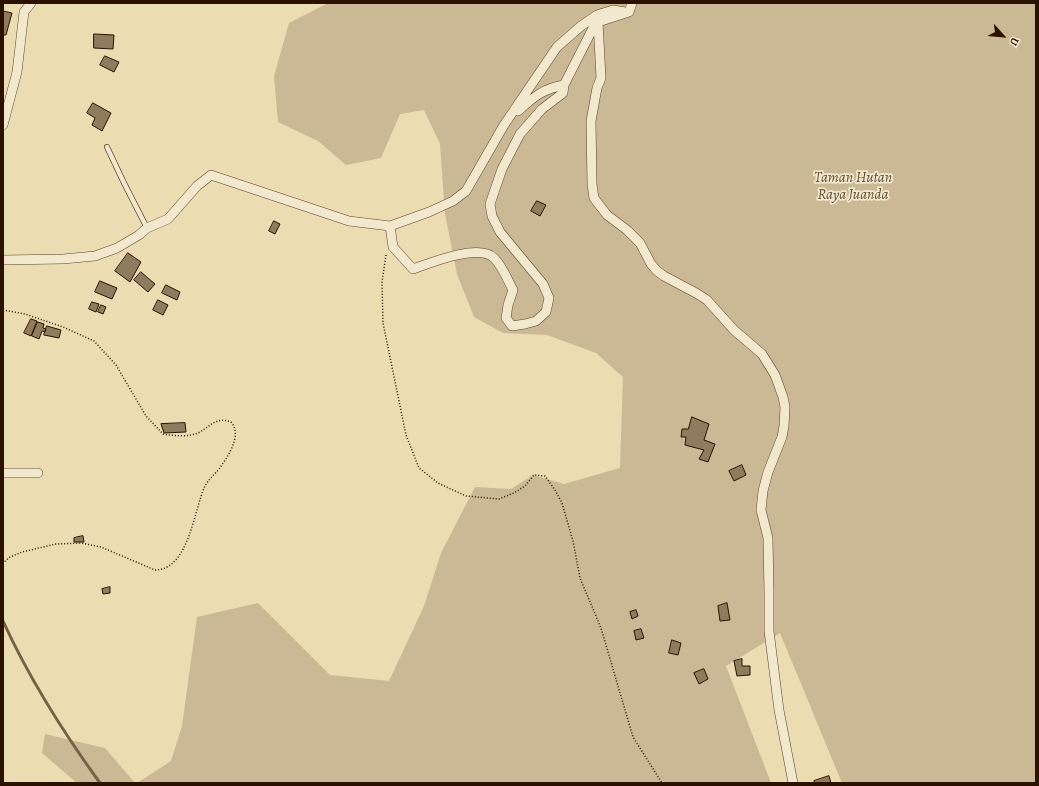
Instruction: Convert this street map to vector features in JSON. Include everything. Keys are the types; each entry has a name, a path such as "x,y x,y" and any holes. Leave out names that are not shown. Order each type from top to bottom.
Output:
{"street":[{"path":"3,125 17,72 24,12 31,3"},
{"path":"629,12 632,3"},
{"path":"3,260 63,260 95,256 118,248 140,235 148,228 168,220 197,186 211,175 348,221 390,226 429,212 453,201 466,191 509,118 557,47 581,26 597,15 614,10 629,12"},
{"path":"390,226 393,246 413,269 471,252 487,253 493,257 504,271 513,290 508,305 506,318 512,326 536,321 546,312 548,298 543,284 500,232 492,216 490,204 502,169 520,134 542,109 563,93 564,85 593,28 598,22 629,12"},
{"path":"598,22 601,78 597,88 591,121 592,184 594,198 607,215 640,242 651,264 657,271 696,292 707,300 726,322 762,354 775,376 783,397 784,426 782,437 768,472 763,491 761,510 768,538 770,593 769,631 779,710 793,783"},
{"path":"509,118 539,93 552,87 564,85"},
{"path":"3,473 38,473"}],"lane":[{"path":"107,147 148,228"}],"path":[{"path":"386,254 382,282 383,323 406,435 419,468 438,483 466,496 499,500 514,494 525,486 534,475 545,476 562,503 580,578 601,628 633,737 662,783"},
{"path":"3,310 24,314 63,327 94,341 116,365 146,416 163,434 183,436 198,433 216,421 231,422 235,430 234,443 224,461 206,484 187,541 175,562 168,567 162,570 155,570 101,547 80,543 56,544 22,552 10,557 3,563"}],"green space":[{"name":"Taman Hutan Raya Juanda","path":"328,3 1036,3 1036,783 842,783 780,633 726,666 771,783 137,783 171,761 182,726 197,617 258,603 330,675 389,681 424,606 441,553 475,487 511,489 533,475 564,484 620,468 623,377 596,353 547,335 503,333 474,317 457,274 445,214 440,144 424,110 400,114 381,158 346,165 318,141 278,122 274,76 289,23"},
{"path":"45,734 105,748 135,783 77,783 42,753"}],"building":[{"path":"3,11 12,13 6,35 3,35"},
{"path":"94,34 114,35 113,49 94,48"},
{"path":"105,56 119,62 114,72 100,65"},
{"path":"93,103 111,113 102,131 92,125 95,118 87,113"},
{"path":"537,201 546,205 540,216 531,211"},
{"path":"274,221 280,224 275,234 269,231"},
{"path":"128,253 141,262 130,282 115,271"},
{"path":"141,272 155,284 148,292 134,280"},
{"path":"100,281 117,288 112,299 95,292"},
{"path":"166,285 180,292 177,300 162,293"},
{"path":"158,300 168,305 163,315 153,310"},
{"path":"92,302 99,304 96,312 89,309"},
{"path":"101,305 106,307 103,314 98,312"},
{"path":"31,319 37,321 31,336 24,333"},
{"path":"38,322 44,324 43,328 46,329 45,332 42,331 39,339 32,336"},
{"path":"47,326 61,330 59,338 44,335"},
{"path":"692,417 709,424 704,440 715,444 708,462 699,459 704,450 685,445 686,437 681,437 682,429 688,429"},
{"path":"185,423 186,432 164,433 161,424"},
{"path":"742,465 746,475 734,481 729,471"},
{"path":"83,536 84,542 74,542 74,538"},
{"path":"110,587 110,593 103,594 102,589"},
{"path":"727,603 730,620 720,621 718,606"},
{"path":"636,610 638,616 632,619 630,612"},
{"path":"641,629 644,638 636,640 634,631"},
{"path":"672,640 681,643 678,655 669,653"},
{"path":"742,659 742,666 750,666 750,675 737,676 734,661"},
{"path":"704,669 708,679 699,684 694,673"},
{"path":"829,776 831,783 815,783 814,781"}],"waterway":[{"path":"3,621 35,684 100,783"}]}
